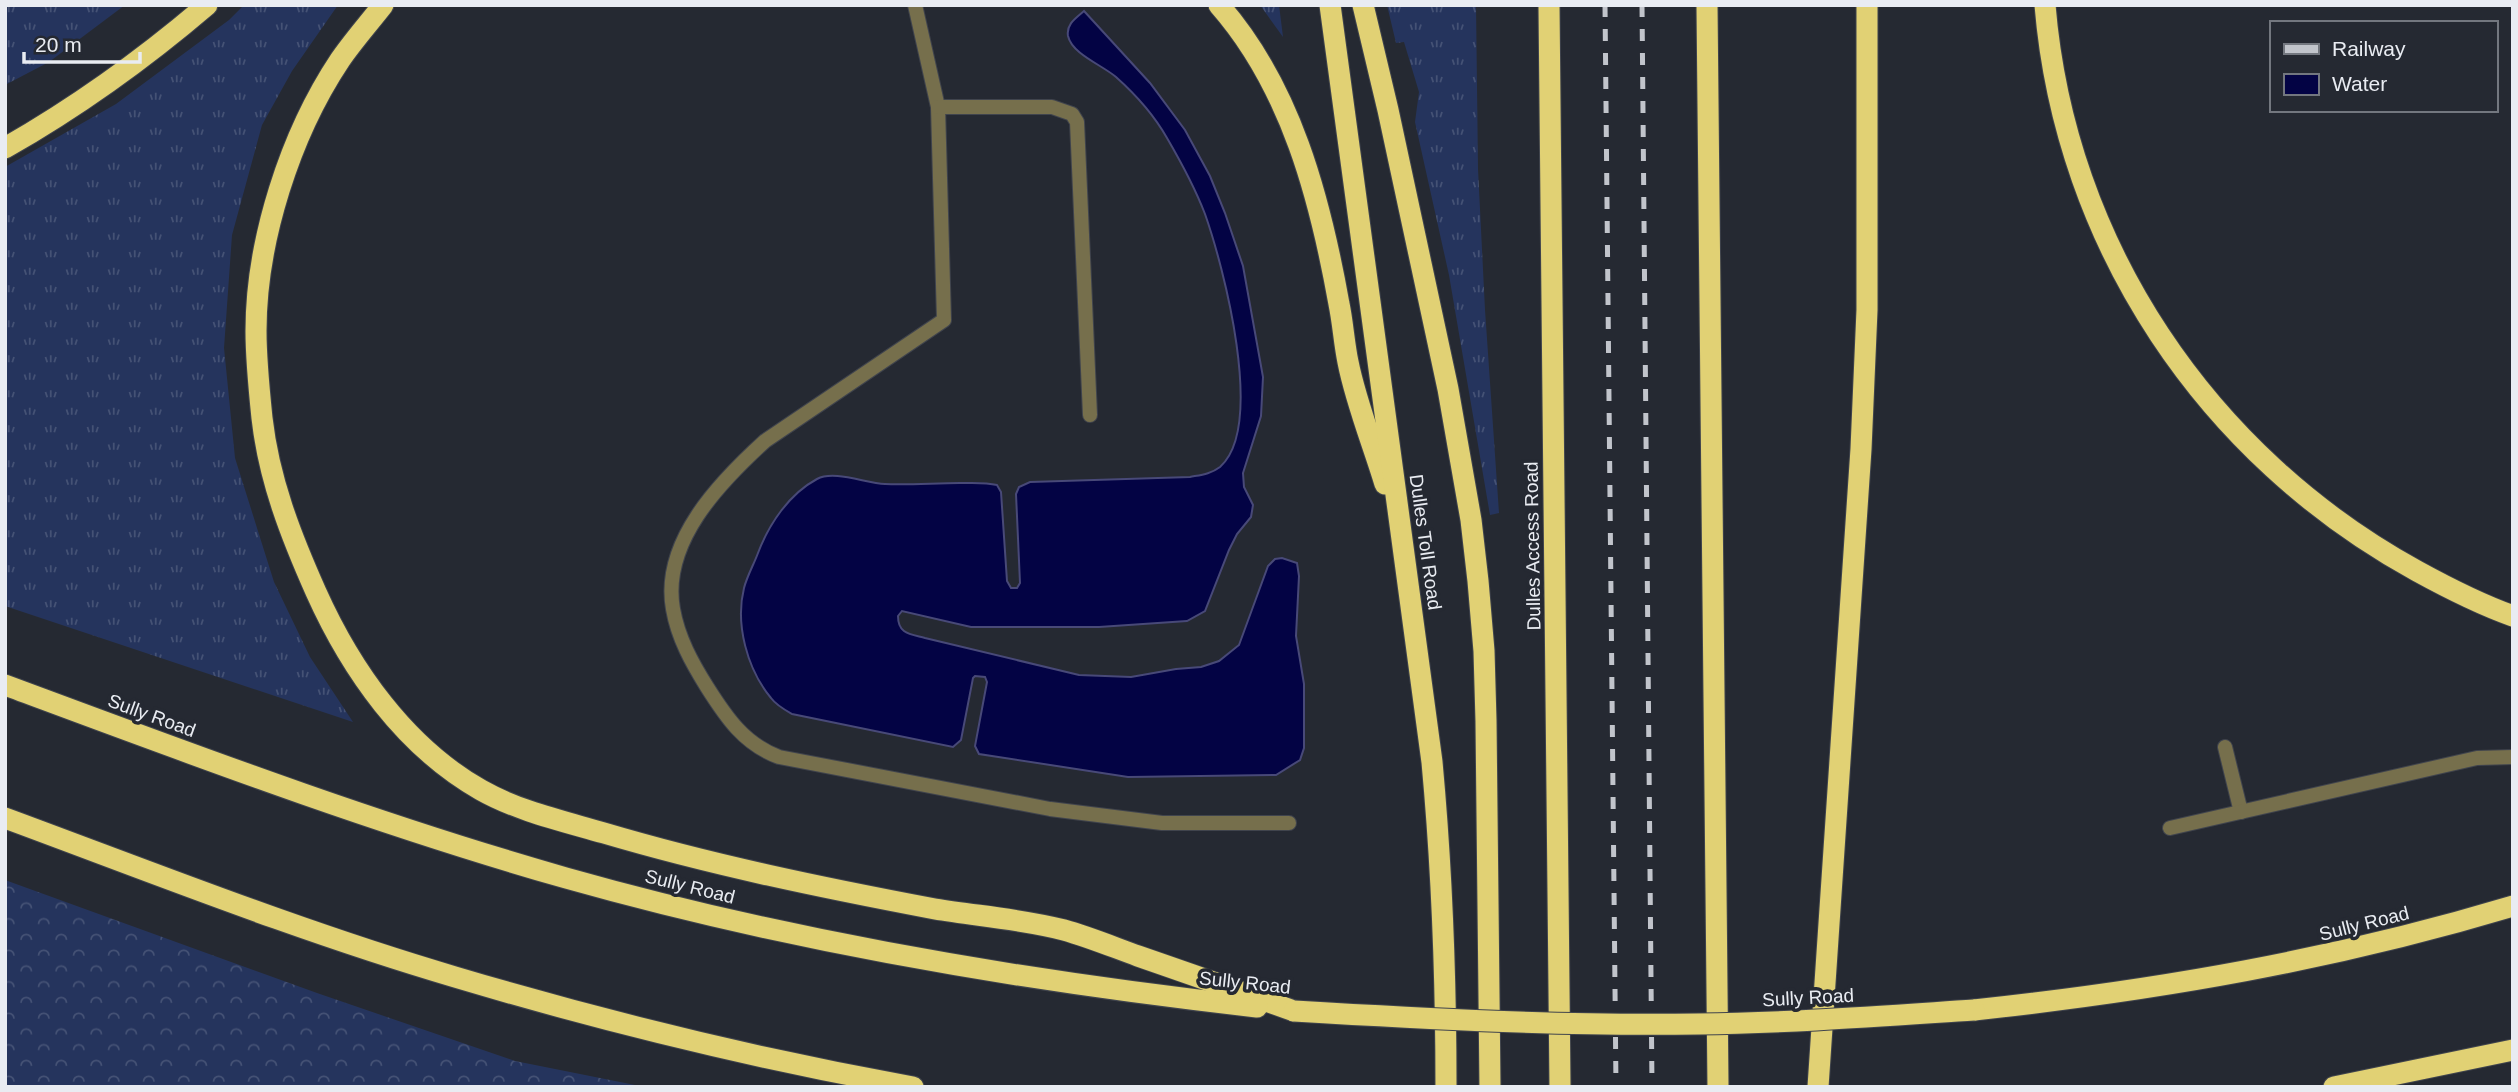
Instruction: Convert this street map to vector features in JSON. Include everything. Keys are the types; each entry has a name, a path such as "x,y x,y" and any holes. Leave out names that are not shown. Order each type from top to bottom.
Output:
{"highway":[{"path":"5,148 49,123 113,79 207,5"},
{"path":"383,5 340,61 300,136 282,182 269,228 261,276 256,340 264,430 273,481 287,521 320,601 338,635 376,695 406,732 447,767 481,790 514,806 635,842 776,877 1063,930 1294,1011"},
{"path":"1219,5 1262,65 1286,111 1303,155 1329,251 1348,363 1403,543"},
{"name":"Dulles Toll Road","path":"1330,5 1432,762 1446,962 1446,1087"},
{"path":"1363,5 1441,352 1477,569 1485,665 1490,1087"},
{"name":"Dulles Access Road","path":"1549,5 1560,1087"},
{"path":"1707,5 1718,1087"},
{"path":"1818,1087 1862,435 1867,296 1867,5"},
{"path":"2045,5 2056,88 2083,185 2133,290 2157,333 2191,380 2258,456 2334,519 2374,548 2464,596 2513,616"},
{"name":"Sully Road","path":"5,685 361,814 515,863 672,906 777,931 975,970 1294,1011 1476,1021 1630,1025 1739,1023 1974,1010 2114,994 2301,961 2372,945 2513,906"},
{"path":"5,818 343,941 454,977 659,1034 913,1087"},
{"path":"2334,1087 2513,1050"}],"lane":[{"path":"915,5 938,107 944,320 765,441 716,492 687,533 675,565 671,598 677,628 684,645 693,664 736,729 768,753 779,757 1050,809 1162,823 1289,823"},
{"path":"938,107 1052,107 1072,114 1077,122 1090,415"},
{"path":"2225,747 2241,811"},
{"path":"2169,828 2477,758 2513,757"}],"green space":[{"path":"5,5 125,5 49,62 5,85"},
{"path":"244,5 338,5 292,71 262,125 232,235 224,348 235,458 274,582 310,657 353,722 5,606 5,167 116,104 229,20"},
{"path":"1260,5 1279,5 1283,37"},
{"path":"1387,5 1476,5 1478,169 1499,513 1490,515 1449,275 1415,122 1419,92 1404,42 1396,43"},
{"path":"5,880 317,993 515,1061 645,1087 5,1087"}],"water":[{"path":"1084,11 1150,83 1185,130 1210,176 1243,266 1263,377 1261,416 1243,473 1244,487 1253,505 1251,517 1237,534 1229,550 1205,611 1187,621 1099,627 971,627 902,611 898,616 900,626 914,635 1079,675 1131,677 1201,667 1219,661 1239,645 1268,566 1275,559 1282,558 1297,563 1299,576 1296,636 1304,684 1304,748 1300,760 1276,775 1128,777 979,754 975,746 987,682 985,677 973,678 961,740 953,747 792,714 775,703 763,686 755,674 745,646 741,616 745,584 763,542 789,501 817,479 832,476 885,484 997,485 1001,492 1007,581 1011,588 1017,588 1020,583 1016,494 1019,487 1030,482 1198,476 1220,467 1233,446 1240,417 1236,344 1230,306 1205,214 1177,156 1150,113 1116,77 1081,54 1071,42 1068,36 1069,28"}],"railway":[{"path":"1605,5 1616,1087"},
{"path":"1642,5 1652,1087"}]}
